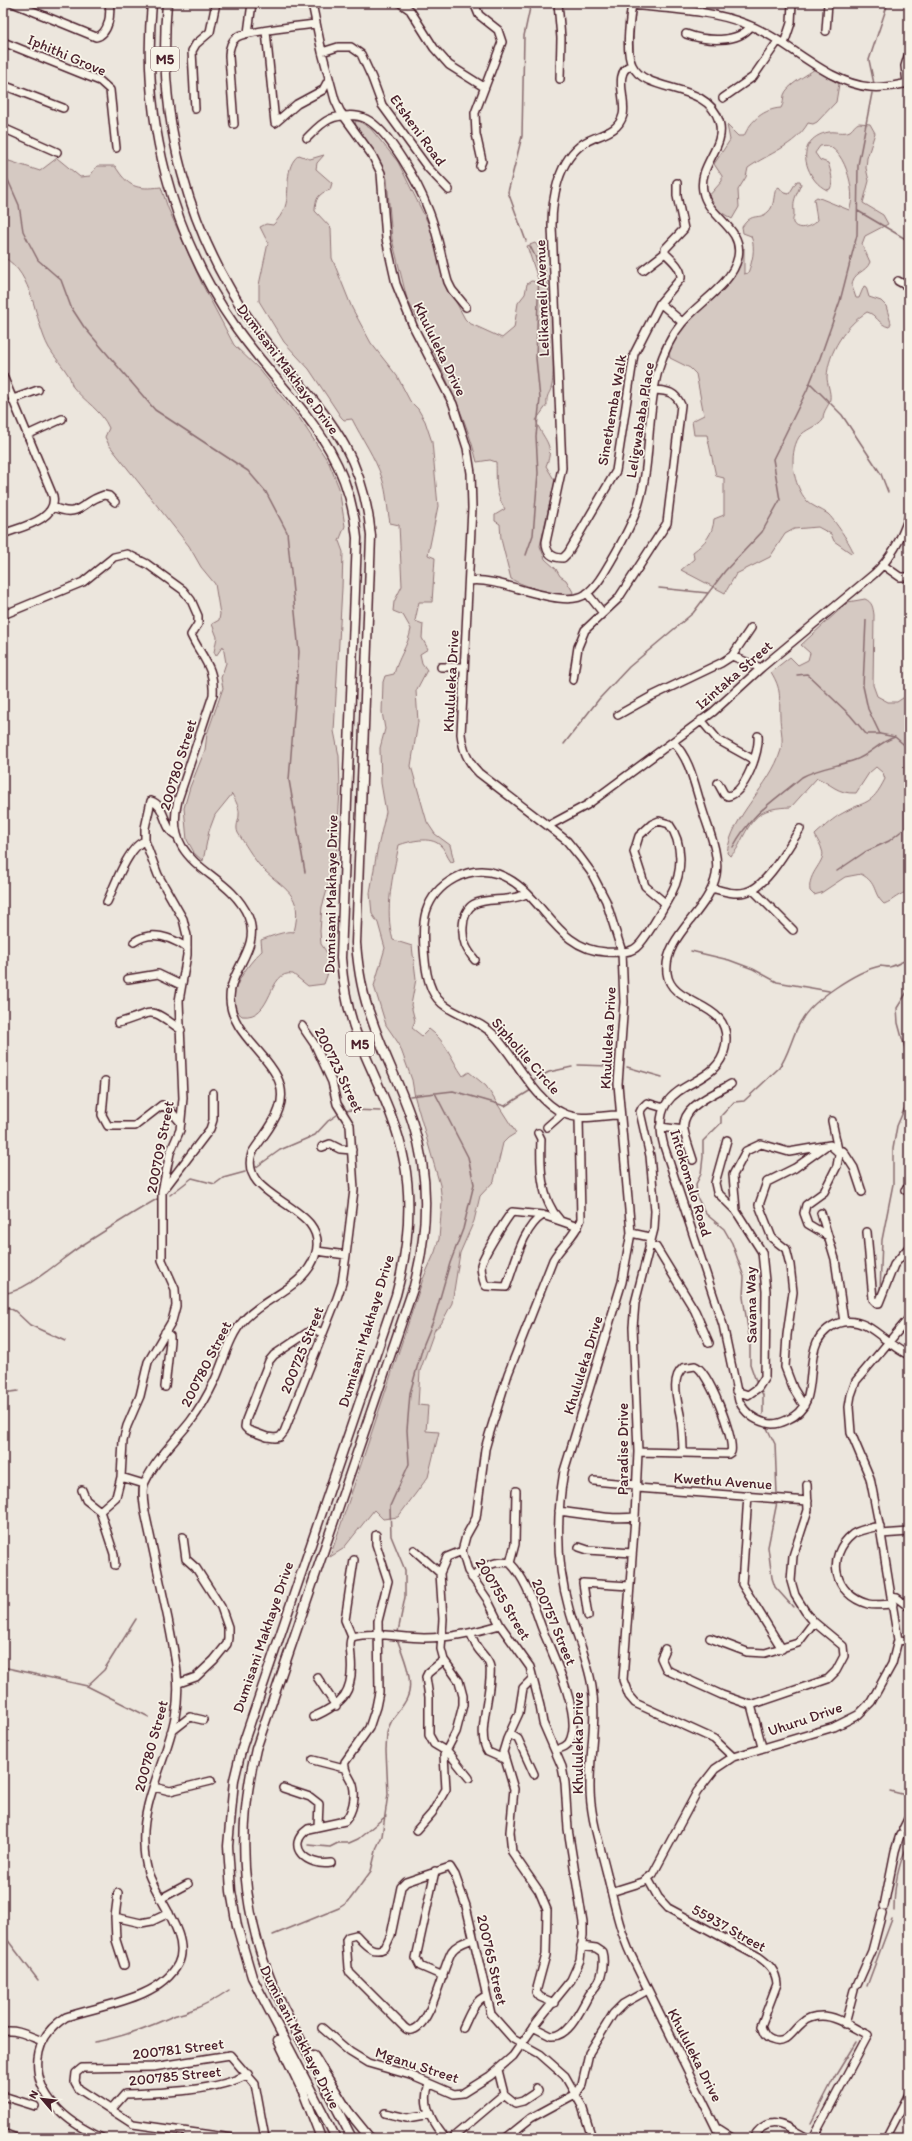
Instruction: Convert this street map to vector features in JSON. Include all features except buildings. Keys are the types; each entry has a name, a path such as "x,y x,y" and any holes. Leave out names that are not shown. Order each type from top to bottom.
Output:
{"main road":[{"name":"Dumisani Makhaye Drive","path":"152,3 149,57 154,111 167,177 184,231 210,286 236,328 326,440 339,467 352,504 357,538 341,958 345,992 354,1026 392,1121 402,1151 409,1204 406,1246 396,1295 251,1718 236,1774 228,1846 230,1880 238,1926 252,1977 336,2138"},
{"name":"Dumisani Makhaye Drive","path":"167,3 165,54 170,115 181,172 194,215 218,267 237,302 257,330 318,404 338,431 357,470 368,508 372,552 357,914 357,954 361,980 370,1016 408,1108 418,1138 426,1191 423,1244 414,1286 263,1726 248,1786 244,1834 248,1898 259,1946 268,1974 282,2004 352,2138"},
{"path":"252,1977 262,2006 304,2094 321,2138"},
{"path":"282,2004 348,2111 370,2138"}],"street":[{"path":"13,3 96,37 101,36 106,31 109,3"},
{"path":"194,108 192,51 196,44 207,36 211,28 216,3"},
{"path":"248,33 252,3"},
{"name":"Khululeka Drive","path":"312,3 315,24 335,100 344,116 372,155 380,173 386,238 396,284 413,326 453,404 465,437 472,483 469,581 461,734 466,756 478,773 567,841 597,881 612,915 622,952 624,1002 618,1062 619,1115 628,1188 631,1233 622,1282 566,1462 559,1511 558,1542 563,1583 592,1686 594,1732 590,1769 590,1798 623,1940 718,2129 721,2138"},
{"path":"400,3 410,10 434,48 448,65 484,87"},
{"path":"474,3 479,15 498,30 502,38 500,50 484,87 476,113 475,124 482,161 480,166"},
{"path":"558,3 560,79"},
{"path":"723,98 752,77 781,43 791,22 792,3"},
{"path":"826,31 828,3"},
{"path":"632,65 629,44 632,4 717,16 751,26 836,76 853,84 884,87 908,83 904,66 909,53"},
{"path":"234,124 229,48 236,38 248,33 315,24"},
{"path":"686,34 699,38 734,38 745,34 751,26"},
{"path":"266,31 275,123 295,106 320,92 329,79"},
{"name":"Iphithi Grove","path":"3,42 100,81 107,86 111,95 116,148"},
{"name":"Etsheni Road","path":"322,52 338,47 351,47 361,54 382,105 428,168 449,190"},
{"name":"Leligwababa Place","path":"587,593 595,586 616,553 639,504 658,370 664,353 682,322 727,278 734,268 738,257 738,244 735,236 707,204 702,188 704,170 719,143 720,127 713,108 706,102 647,79 632,65"},
{"name":"Lelikameli Avenue","path":"559,558 548,552 546,542 562,468 552,226 554,201 562,171 573,154 584,143 609,132 621,121 624,114 621,77 626,69 632,65"},
{"path":"3,85 63,108"},
{"path":"307,138 329,120 344,116 355,116 367,119 384,135 407,167 428,209 448,282 452,290 466,307"},
{"path":"3,128 57,152"},
{"path":"643,270 665,253 665,249 684,229 677,196 677,183"},
{"name":"Sinethemba Walk","path":"559,558 568,553 616,471 632,359 660,303 679,282 682,274 665,253"},
{"path":"898,281 909,287"},
{"path":"660,303 682,322"},
{"path":"3,376 53,496 52,507 47,516 3,534"},
{"path":"13,399 38,390"},
{"path":"573,680 575,658 581,638 591,623 618,599 630,583 663,530 669,516 681,405 674,394 669,391 655,390"},
{"path":"28,435 62,419"},
{"path":"52,507 69,512 81,509 88,503 104,495 109,496 115,502"},
{"name":"Izintaka Street","path":"548,826 587,805 673,742 883,566 901,538 909,518"},
{"name":"200780 Street","path":"3,615 83,582 114,557 127,554 147,564 183,590 191,600 198,616 198,624 191,635 210,666 213,678 213,695 174,814 176,835 186,853 242,906 250,922 251,931 249,949 230,988 231,1013 234,1021 245,1036 278,1076 282,1096 279,1110 252,1153 250,1159 250,1172 260,1186 286,1204 310,1224 316,1236 316,1251 312,1262 300,1278 259,1306 242,1321 230,1343 206,1398 191,1421 158,1460 144,1484 145,1512 179,1683 172,1732 154,1787 146,1819 144,1846 148,1873 176,1929 182,1949 178,1964 166,1978 149,1992 66,2017 52,2026 42,2041 37,2064 40,2084 45,2094 56,2107 73,2121 102,2138"},
{"path":"883,566 900,577 909,577"},
{"path":"469,581 486,580 561,599 577,598 587,593 603,613"},
{"path":"618,715 652,696 721,663 732,656 751,628"},
{"path":"732,656 761,668"},
{"path":"441,667 464,667"},
{"path":"701,720 718,740 754,760"},
{"path":"718,783 726,795 731,796 735,793 754,760 759,745 758,736"},
{"name":"Intokomalo Road","path":"673,742 688,763 712,842 716,862 716,875 712,888 698,913 671,949 668,958 667,975 672,988 683,996 707,1008 717,1016 722,1023 725,1034 725,1050 719,1062 712,1070 676,1092 664,1108 660,1127 664,1146 722,1325 736,1391 741,1405 748,1414 756,1420 770,1424 790,1419 799,1412 804,1406 810,1389 813,1356 817,1342 830,1327 844,1322"},
{"path":"107,902 130,854 139,843 145,841 150,803 152,800 160,808 172,833 176,835"},
{"path":"622,952 632,950 640,944 665,903 676,879 680,849 674,832 669,824 659,821 652,824 639,836 634,852 645,886 665,903"},
{"path":"712,888 737,894 753,890 780,859 800,829"},
{"name":"200709 Street","path":"100,1511 116,1497 121,1477 123,1441 127,1426 140,1396 148,1362 175,1313 176,1295 162,1260 162,1192 170,1153 178,1136 181,1124 184,1076 179,1001 187,948 187,936 183,919 158,875 145,841"},
{"name":"Sipholile Circle","path":"619,1115 579,1118 563,1113 552,1107 494,1035 474,1020 444,1006 437,999 429,983 424,936 424,918 430,902 442,887 465,873 489,872 513,881 564,934 578,945 598,952 622,952"},
{"path":"753,890 793,930"},
{"path":"475,960 467,950 463,938 464,916 469,907 477,902 503,900 526,894"},
{"path":"134,942 139,939 161,935 187,948"},
{"path":"128,979 158,974 181,985"},
{"path":"118,1023 152,1012 161,1015 181,1030"},
{"name":"200723 Street","path":"302,1026 315,1045 332,1082 337,1104 350,1125 353,1205 346,1255"},
{"path":"105,1081 102,1115 108,1126 135,1126 162,1104 170,1110 181,1124"},
{"path":"693,1160 684,1130 684,1120 689,1111 732,1084"},
{"path":"162,1192 210,1129 213,1120 213,1093"},
{"name":"Paradise Drive","path":"664,1108 647,1103 640,1112 650,1156 655,1200 654,1229 635,1304 632,1327 638,1452 637,1487 623,1680 629,1696 635,1703 714,1739 733,1757"},
{"path":"547,1126 563,1113"},
{"name":"200755 Street","path":"522,2045 535,2024 554,2003 576,1973 581,1946 583,1923 568,1828 565,1783 562,1767 543,1723 530,1667 500,1625 472,1578 465,1565 462,1551 466,1536 476,1518 485,1449 508,1374 553,1260 578,1227 582,1212 579,1118"},
{"path":"828,1236 808,1224 804,1216 804,1209 808,1203 824,1192 837,1166 839,1155 832,1121"},
{"path":"660,1127 684,1130"},
{"path":"538,1133 541,1139 544,1184 553,1213 560,1220"},
{"name":"Savana Way","path":"728,1140 721,1157 715,1183 717,1192 736,1210 762,1252 766,1291 764,1378 758,1388 748,1396 736,1391"},
{"path":"322,1147 330,1144 340,1150 352,1150"},
{"path":"736,1210 733,1176 746,1151 761,1144 789,1152 833,1146 838,1151 843,1151 848,1157 862,1192"},
{"path":"804,1406 793,1388 785,1367 787,1335 793,1292 790,1264 786,1249 772,1238 759,1205 767,1182 795,1168 826,1146"},
{"path":"821,1213 836,1264 844,1322 854,1321 868,1326 909,1355"},
{"path":"543,1215 538,1218 527,1232 506,1287 486,1286 484,1283 481,1265 511,1214 543,1215 578,1227"},
{"path":"867,1232 873,1299 877,1303 879,1303 883,1296 894,1265 908,1247"},
{"path":"631,1233 650,1237 649,1245 656,1247 694,1311 709,1343"},
{"path":"316,1251 346,1255"},
{"name":"200725 Street","path":"322,1333 316,1330 310,1331 272,1358 267,1364 246,1420 245,1427 248,1430 267,1437 280,1437 322,1333 342,1283 346,1255"},
{"name":"Uhuru Drive","path":"648,1879 661,1861 702,1784 715,1769 733,1757 762,1747 834,1727 863,1711 876,1693 892,1664 898,1640 881,1530 870,1478 851,1433 849,1407 856,1381 909,1318"},
{"path":"165,1332 170,1336 165,1387"},
{"path":"638,1452 728,1454 731,1452 731,1444 720,1407 703,1372 695,1366 683,1368 677,1377 677,1397 681,1420 683,1452"},
{"path":"121,1477 144,1484"},
{"name":"Kwethu Avenue","path":"594,1481 637,1487 808,1501"},
{"path":"665,1649 661,1658 666,1669 722,1695 751,1705 828,1678 836,1671 844,1656 843,1646 814,1622 795,1595 791,1569 796,1544 808,1510 807,1485"},
{"path":"82,1490 86,1500 100,1511 114,1554 115,1564"},
{"path":"472,1578 491,1563 498,1562 510,1564 515,1544 516,1491"},
{"path":"748,1495 742,1584 782,1649"},
{"path":"559,1511 624,1519 635,1517"},
{"path":"909,1532 881,1530 855,1533 849,1539 837,1560 835,1570 841,1584 861,1601 876,1605 897,1598 909,1607"},
{"path":"331,1862 317,1864 304,1858 301,1853 299,1842 304,1832 318,1826 340,1823 345,1821 350,1814 354,1794 353,1785 344,1768 348,1756 369,1728 376,1707 380,1674 378,1635 379,1612 388,1581 376,1544 376,1535"},
{"path":"179,1683 196,1677 214,1660 227,1644 228,1638 228,1628 221,1607 196,1568 186,1559 183,1537"},
{"path":"580,1547 588,1550 632,1553"},
{"path":"414,1550 440,1573"},
{"path":"417,1830 432,1813 446,1789 444,1762 446,1751 459,1726 463,1696 455,1673 444,1660 441,1649 440,1573 447,1557 462,1551"},
{"path":"313,1717 336,1706 344,1698 351,1681 353,1671 350,1642 352,1637 345,1620 354,1560"},
{"name":"200757 Street","path":"510,1564 522,1579 562,1673 565,1685 573,1732 569,1743 555,1750"},
{"path":"588,1616 583,1583 629,1586"},
{"path":"710,1638 746,1652 766,1653 798,1643 814,1622"},
{"path":"352,1637 378,1635 424,1638 442,1637 470,1633 500,1625"},
{"path":"470,1633 476,1646 487,1660 490,1667 490,1683 484,1744 488,1752 504,1758"},
{"path":"898,1640 909,1641"},
{"path":"444,1660 428,1673 426,1680 429,1697 429,1735 434,1744 453,1757 469,1778"},
{"path":"317,1677 336,1706"},
{"path":"533,1678 523,1688 519,1713 505,1745 504,1758 514,1789 510,1832 512,1852 539,1891 547,1910 546,1956 536,1992 540,1997 554,2003"},
{"path":"751,1705 762,1747"},
{"path":"172,1732 190,1717 203,1720"},
{"path":"510,1734 518,1739 534,1774"},
{"path":"313,1760 344,1768"},
{"path":"154,1787 170,1791 211,1781"},
{"path":"283,1788 310,1797 319,1804 318,1826"},
{"path":"845,2024 855,1988 872,1951 883,1910 895,1851 909,1817"},
{"name":"200765 Street","path":"435,1871 447,1867 452,1869 466,1906 488,2006 495,2020 509,2036 522,2045 540,2054 557,2067 576,2093 592,2138"},
{"path":"435,1871 406,1882 401,1887 391,1935 385,1948 377,1951 371,1949 354,1934 346,1940 348,1968 350,1973 407,2030 416,2029 420,2025 432,2004 452,1951 460,1944 473,1939"},
{"path":"435,1871 416,1958 420,1966 443,1976"},
{"path":"612,1892 648,1879"},
{"name":"55937 Street","path":"648,1879 658,1897 668,1908 759,1957 770,1966 777,1977 777,1984 761,2026 765,2035 769,2039 775,2041 786,2039 801,2023 816,2017 832,2018 868,2035 813,2138"},
{"path":"160,1899 188,1884"},
{"path":"118,1893 115,1917 116,1940 124,1965"},
{"path":"115,1917 141,1923 152,1921 169,1914"},
{"path":"535,2024 551,2036 564,2031 578,2016 597,1984 602,1970 602,1952 596,1948 581,1946"},
{"path":"506,2138 531,2118 576,2093 582,2085 589,2053 613,2014 623,2004 648,1990"},
{"path":"463,2028 475,2005 482,1997 486,1996"},
{"name":"Mganu Street","path":"322,2028 350,2052 368,2063 410,2075 429,2084 457,2094 475,2086 498,2070 522,2045"},
{"path":"3,2032 17,2032 42,2041"},
{"name":"200781 Street","path":"232,2138 134,2124 78,2087 75,2078 80,2069 153,2067 228,2054 232,2056 255,2084 265,2138"},
{"path":"498,2070 504,2094 511,2102 518,2103 538,2091 536,2088"},
{"name":"200785 Street","path":"111,2110 125,2094 157,2094 219,2085 237,2081 248,2074"},
{"path":"429,2084 426,2095 430,2114 435,2126 445,2138"},
{"path":"452,2138 504,2094"},
{"path":"886,2138 909,2094"},
{"path":"3,2096 35,2106"},
{"path":"385,2113 407,2118 430,2114"},
{"path":"754,2138 765,2125 777,2123 807,2138"},
{"path":"718,2129 732,2138"},
{"path":"3,2133 16,2138"}],"shaded area":[{"path":"815,69 839,84 836,102 817,122 813,124 808,123 796,138 748,168 746,177 738,190 739,207 732,219 719,211 708,197 722,181 722,176 714,164 730,140 727,125 738,136 744,136 750,125 759,116 769,111 781,108 786,91 798,80"},
{"path":"355,121 359,121 371,129 398,162 430,227 447,285 465,319 469,323 502,338 514,328 518,303 525,294 527,284 531,281 539,282 527,246 535,243 540,252 545,268 551,311 553,334 553,373 552,385 548,396 547,405 536,420 549,447 550,452 546,466 555,481 540,546 545,559 556,569 560,576 566,580 573,592 572,594 558,594 532,588 511,579 501,539 500,524 495,521 495,515 505,509 501,503 498,492 496,481 496,462 490,460 477,462 463,418 431,347 437,339 427,320 418,320 407,299 392,239 387,179 381,163 356,126"},
{"path":"859,123 870,124 875,133 867,158 866,168 869,181 863,203 883,215 888,224 865,236 862,244 870,262 866,268 854,278 852,286 856,298 859,298 864,286 866,287 869,297 881,301 886,306 891,323 889,327 886,326 867,312 852,324 845,332 835,349 828,368 827,377 830,399 823,419 799,437 794,452 793,461 795,478 802,494 809,503 828,514 846,538 853,552 851,553 834,541 831,534 818,527 794,529 785,534 770,557 736,574 725,593 681,570 694,559 693,552 708,538 714,519 724,515 724,478 716,476 707,435 694,435 692,421 704,415 696,374 690,368 670,358 670,349 675,338 684,326 737,272 744,248 744,274 748,273 752,260 753,246 751,236 743,233 742,227 749,219 764,215 770,210 773,204 776,189 779,187 784,193 789,194 797,181 800,181 801,184 794,201 793,221 795,226 798,227 802,228 809,226 817,220 814,199 817,197 849,210 852,193 850,181 842,159 836,151 828,146 820,146 815,153 820,160 828,163 829,166 832,176 832,183 830,189 827,190 820,186 813,178 808,168 806,155 809,144 817,136 829,132 848,132"},
{"path":"299,155 310,159 324,155 317,163 316,169 332,183 330,190 320,195 318,198 315,211 331,228 332,258 352,308 371,343 397,376 410,401 418,409 425,421 432,442 438,506 428,555 435,558 432,602 419,602 415,621 423,624 422,638 428,649 420,654 422,663 427,670 416,691 418,722 411,766 427,822 435,834 450,845 454,861 451,862 440,845 436,842 420,840 399,845 390,892 390,929 393,940 412,946 416,979 411,1005 415,1021 412,1028 422,1036 429,1029 440,1039 463,1076 469,1072 486,1086 516,1133 503,1143 494,1181 480,1196 474,1221 460,1253 452,1303 441,1324 435,1329 420,1371 418,1405 428,1406 426,1431 439,1432 428,1477 398,1517 383,1519 374,1510 343,1549 330,1557 423,1279 435,1252 439,1239 442,1202 440,1185 415,1098 412,1080 399,1044 386,1025 374,986 385,948 378,923 372,914 370,893 377,851 386,812 381,783 380,748 385,729 382,712 383,682 385,676 394,674 408,641 411,629 403,615 393,611 394,602 402,586 399,525 390,523 382,478 372,455 352,419 344,420 341,417 309,369 284,342 259,301 259,285 268,243 260,227 266,224 273,225 283,212 287,200 289,172 294,160"},
{"path":"57,158 80,177 90,176 97,166 115,166 124,179 134,186 145,188 161,187 168,208 202,284 234,345 259,369 300,419 329,463 339,488 345,526 339,541 343,552 334,731 339,756 340,790 336,860 322,907 320,931 321,944 330,957 328,973 324,984 308,986 293,974 285,975 279,979 274,986 260,1010 252,1015 242,1016 236,1009 234,1001 238,982 250,964 262,951 261,940 283,933 294,932 296,908 290,893 260,866 238,833 237,824 239,810 232,794 215,815 209,831 203,861 195,854 187,840 184,808 190,787 205,750 207,734 223,688 221,678 226,663 223,646 216,656 214,652 217,637 212,624 219,620 220,614 215,584 201,567 189,546 109,445 105,437 109,428 106,422 102,416 73,387 69,376 49,348 32,298 21,274 13,264 3,257 3,159 40,171"},
{"path":"865,599 872,605 874,615 873,685 877,696 888,702 897,702 909,694 909,892 903,893 884,904 880,900 870,881 861,874 845,877 821,893 814,895 810,891 811,878 822,859 823,854 821,846 815,835 836,817 867,802 876,794 885,779 883,773 876,767 869,773 856,793 844,792 817,778 791,807 773,809 760,814 750,824 735,851 730,856 727,853 730,839 736,826 743,813 769,776 776,763 782,746 779,693 775,678 771,672 790,657 798,665 808,660 810,653 801,645 848,602"}],"waterway":[{"path":"526,241 508,192 522,136 524,36 531,3"},
{"path":"874,84 869,60 888,3"},
{"path":"564,744 599,699 629,667 693,613 725,571 762,532 780,500 773,459 807,390 820,358 840,301 857,235 858,165 872,93"},
{"path":"3,181 8,180 19,205 23,231 38,260 61,280 71,307 84,327 155,410 248,471 266,492 287,532 299,652 289,780 305,872"},
{"path":"858,211 909,241"},
{"path":"526,555 533,535 538,473 536,436 540,399 536,358 539,271 536,258 530,246"},
{"path":"810,383 842,415 881,474 888,492"},
{"path":"659,588 708,593"},
{"path":"866,620 863,686 868,709 880,734"},
{"path":"797,675 807,674 850,715 866,734 880,734 895,737 909,749"},
{"path":"733,847 740,835 756,816 802,777 815,771 860,758 884,742 895,737"},
{"path":"837,871 865,852 889,841 909,825"},
{"path":"691,951 729,960 753,969 777,982 829,991"},
{"path":"757,1384 750,1364 750,1342 743,1297 744,1277 732,1243 724,1229 706,1214 697,1197 696,1184 701,1174 703,1141 721,1123 721,1116 734,1102 744,1101 779,1068 801,1021 815,1004 848,980 870,969 880,966 892,966 909,959"},
{"path":"909,989 897,1008 898,1023 909,1063"},
{"path":"578,1065 610,1066"},
{"path":"533,1080 549,1072 572,1067"},
{"path":"627,1067 662,1077"},
{"path":"410,1096 453,1091 505,1106 531,1090"},
{"path":"398,1632 405,1597 405,1570 391,1536 390,1506 409,1464 407,1430 410,1393 423,1346 434,1319 450,1263 463,1229 474,1184 468,1157 435,1093"},
{"path":"880,1292 882,1240 893,1184 893,1149 897,1126 909,1098"},
{"path":"344,1111 380,1111"},
{"path":"255,1168 280,1150 315,1135 328,1121 340,1113"},
{"path":"170,1195 192,1178 215,1184 223,1178 245,1172"},
{"path":"3,1293 12,1292 32,1282 81,1246 157,1199"},
{"path":"3,1305 15,1311 30,1325 65,1341"},
{"path":"760,1389 763,1395 763,1414"},
{"path":"3,1393 18,1391"},
{"path":"767,1428 775,1444 777,1494"},
{"path":"777,1502 768,1547 772,1578 775,1587 793,1607"},
{"path":"87,1686 104,1670 136,1619"},
{"path":"273,1935 339,1908 348,1902 371,1871 377,1847 382,1836 388,1794 386,1750 387,1733 391,1722 407,1698 410,1684 407,1668 397,1639"},
{"path":"3,1667 87,1686 149,1717"},
{"path":"890,1791 909,1796"},
{"path":"308,1845 330,1847 338,1843 349,1843 358,1839 386,1816"},
{"path":"894,1911 897,1876 909,1843"},
{"path":"867,1986 892,1919"},
{"path":"3,1934 38,1980"},
{"path":"95,2042 134,2032 173,2016 187,2012 209,2002 229,1990"},
{"path":"811,2123 834,2078 856,2042"}]}
